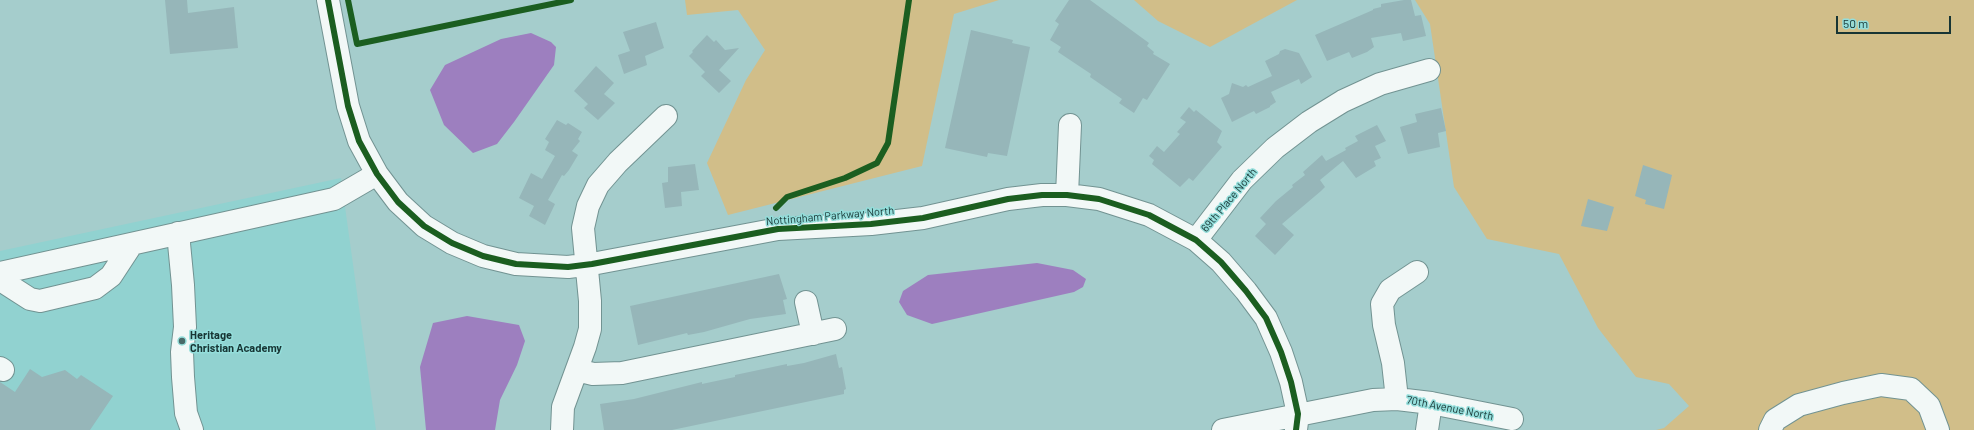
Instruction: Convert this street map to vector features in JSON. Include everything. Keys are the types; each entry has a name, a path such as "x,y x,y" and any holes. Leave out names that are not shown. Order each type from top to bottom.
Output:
{"street":[{"name":"Nottingham Parkway North","path":"328,0 348,106 359,141 377,174 398,202 424,226 452,243 483,256 516,264 549,266 587,265 778,229 871,224 923,218 1008,199 1042,195 1067,195 1099,200 1126,206 1149,215 1196,240 1221,262 1246,291 1266,318 1281,352 1291,382 1301,425"},
{"name":"69th Place North","path":"1196,240 1242,180 1275,148 1309,122 1343,101 1380,84 1429,70"},
{"path":"562,430 563,407 590,329 590,301 583,228 588,206 598,185 618,162 666,116"},
{"path":"1067,195 1070,125"},
{"path":"2,278 178,233 334,199 377,174"},
{"path":"178,233 184,285 185,326 182,352 186,424"},
{"path":"2,278 30,299 40,301 95,288 111,276 132,244"},
{"path":"1397,399 1382,304 1390,290 1418,272"},
{"path":"806,302 813,334"},
{"path":"577,370 593,374 622,373 835,330"},
{"path":"1770,430 1775,420 1799,405 1843,392 1881,385 1911,389 1929,406 1938,430"},
{"name":"70th Avenue North","path":"1223,430 1301,425 1373,400 1397,399 1431,403 1512,420"},
{"path":"1427,430 1431,403"}],"shaded area":[{"path":"685,0 999,0 954,14 922,166 728,215 707,163 746,80 765,50 738,10 687,15"},
{"path":"1134,0 1297,0 1210,47 1158,21"},
{"path":"1415,0 1974,0 1974,430 1656,430 1664,428 1689,406 1669,384 1636,377 1598,328 1559,254 1487,239 1454,187 1430,24"},
{"path":"531,33 551,42 556,47 554,65 497,144 473,153 444,125 430,90 445,65 501,39"},
{"name":"Heritage Christian Academy","path":"341,178 376,430 0,430 0,251"},
{"path":"1037,263 1073,270 1086,279 1083,287 1074,292 932,324 907,315 899,302 903,291 928,275"},
{"path":"467,316 519,325 525,341 517,365 500,400 495,430 426,430 420,367 433,323"}],"building":[{"path":"165,0 187,0 188,13 234,7 238,48 170,54"},
{"path":"1069,0 1090,0 1149,43 1147,46 1154,52 1153,54 1170,64 1147,100 1143,98 1134,113 1119,103 1122,99 1090,77 1091,74 1058,52 1061,47 1050,40 1059,24 1055,21"},
{"path":"1411,0 1415,16 1421,15 1426,36 1403,41 1401,33 1371,38 1374,47 1367,52 1352,58 1349,52 1327,61 1315,35 1373,9 1381,7 1381,4"},
{"path":"656,22 664,48 645,56 647,65 624,74 618,55 630,51 623,32"},
{"path":"971,30 1013,40 1012,43 1030,47 1007,156 988,153 987,157 945,148"},
{"path":"707,35 714,42 716,40 725,50 739,48 719,70 731,81 719,93 701,76 705,72 689,56"},
{"path":"1285,49 1299,53 1312,77 1301,84 1299,79 1271,92 1276,102 1270,107 1256,114 1254,111 1232,122 1221,98 1229,94 1232,83 1243,87 1246,85 1248,87 1272,76 1265,61 1279,54 1280,51"},
{"path":"596,66 614,83 604,94 615,103 598,120 584,108 588,104 574,91"},
{"path":"1189,107 1194,112 1196,110 1222,131 1217,142 1222,147 1193,181 1189,178 1180,187 1152,164 1154,160 1149,156 1157,146 1164,152 1180,134 1177,132 1186,122 1180,118"},
{"path":"1441,108 1446,131 1438,133 1440,147 1408,154 1400,127 1417,122 1415,114"},
{"path":"557,120 566,125 568,123 582,132 578,139 580,141 572,151 578,155 569,170 564,176 562,175 548,200 555,204 545,225 529,216 534,206 519,198 531,173 542,179 555,156 545,150 549,142 545,139"},
{"path":"1377,125 1386,141 1375,146 1381,158 1374,161 1376,166 1356,178 1343,161 1320,180 1325,187 1282,224 1294,235 1275,255 1255,236 1266,224 1260,218 1276,201 1293,187 1292,185 1305,175 1303,172 1322,155 1326,161 1346,150 1345,148 1358,141 1355,136"},
{"path":"695,164 699,190 681,192 682,206 665,208 662,183 668,182 668,167"},
{"path":"1643,165 1672,175 1664,209 1645,204 1646,200 1635,196"},
{"path":"1588,199 1614,207 1607,231 1581,226"},
{"path":"779,274 787,299 783,300 786,314 750,319 704,332 688,335 687,333 638,345 630,306"},
{"path":"836,354 839,368 842,367 846,389 844,390 844,394 672,430 604,430 600,404 634,399 702,382 702,384 735,377 735,375 787,364 787,366 804,363"},
{"path":"30,369 42,377 65,370 77,379 81,375 113,396 90,430 0,430 0,382 15,392"}],"cycle path":[{"path":"328,0 348,106 359,141 377,174 398,202 424,226 452,243 483,256 516,264 568,267 592,264 778,229 871,224 923,218 1008,199 1042,195 1067,195 1099,199 1149,215 1196,240 1221,262 1246,291 1266,318 1281,352 1291,382 1298,414 1296,430"},
{"path":"348,0 357,44 571,0"},
{"path":"776,208 787,197 845,178 877,163 888,143 909,0"}],"place":[{"name":"Heritage Christian Academy","path":"182,341"}]}
